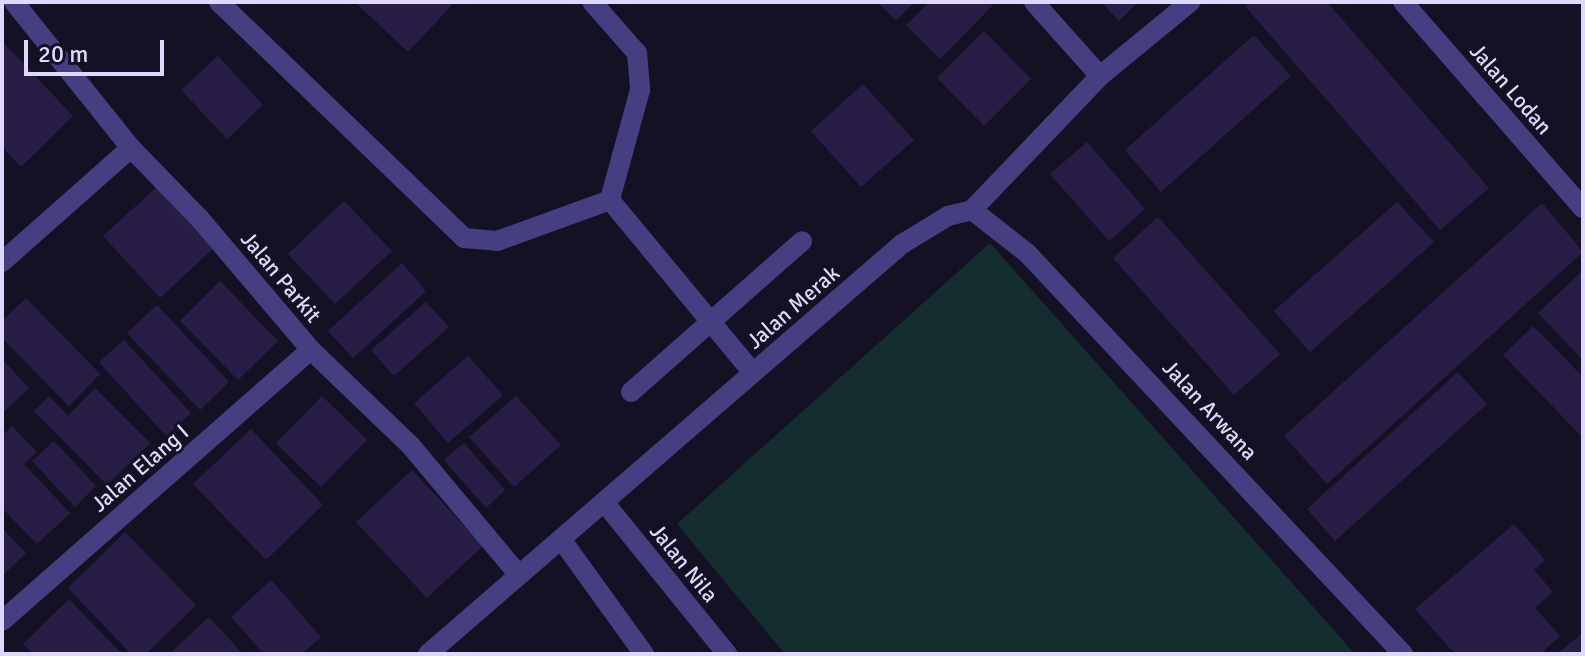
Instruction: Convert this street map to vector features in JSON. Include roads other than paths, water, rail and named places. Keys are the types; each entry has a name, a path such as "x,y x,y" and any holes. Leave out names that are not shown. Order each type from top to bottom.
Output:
{"street":[{"name":"Jalan Parkit","path":"14,2 131,148 200,219 311,350 411,446 519,575"},
{"path":"219,2 464,238 497,241 610,200"},
{"path":"592,2 637,53 640,90 610,200"},
{"path":"1034,2 1100,76"},
{"name":"Jalan Merak","path":"428,654 902,244 948,216 972,210 1100,76 1190,2"},
{"name":"Jalan Lodan","path":"1403,2 1583,208"},
{"path":"2,262 131,148"},
{"path":"610,200 753,373"},
{"name":"Jalan Arwana","path":"972,210 1027,253 1403,654"},
{"path":"631,392 802,241"},
{"name":"Jalan Elang I","path":"2,621 311,350"},
{"name":"Jalan Nila","path":"604,502 727,654"},
{"path":"561,539 644,654"}]}
